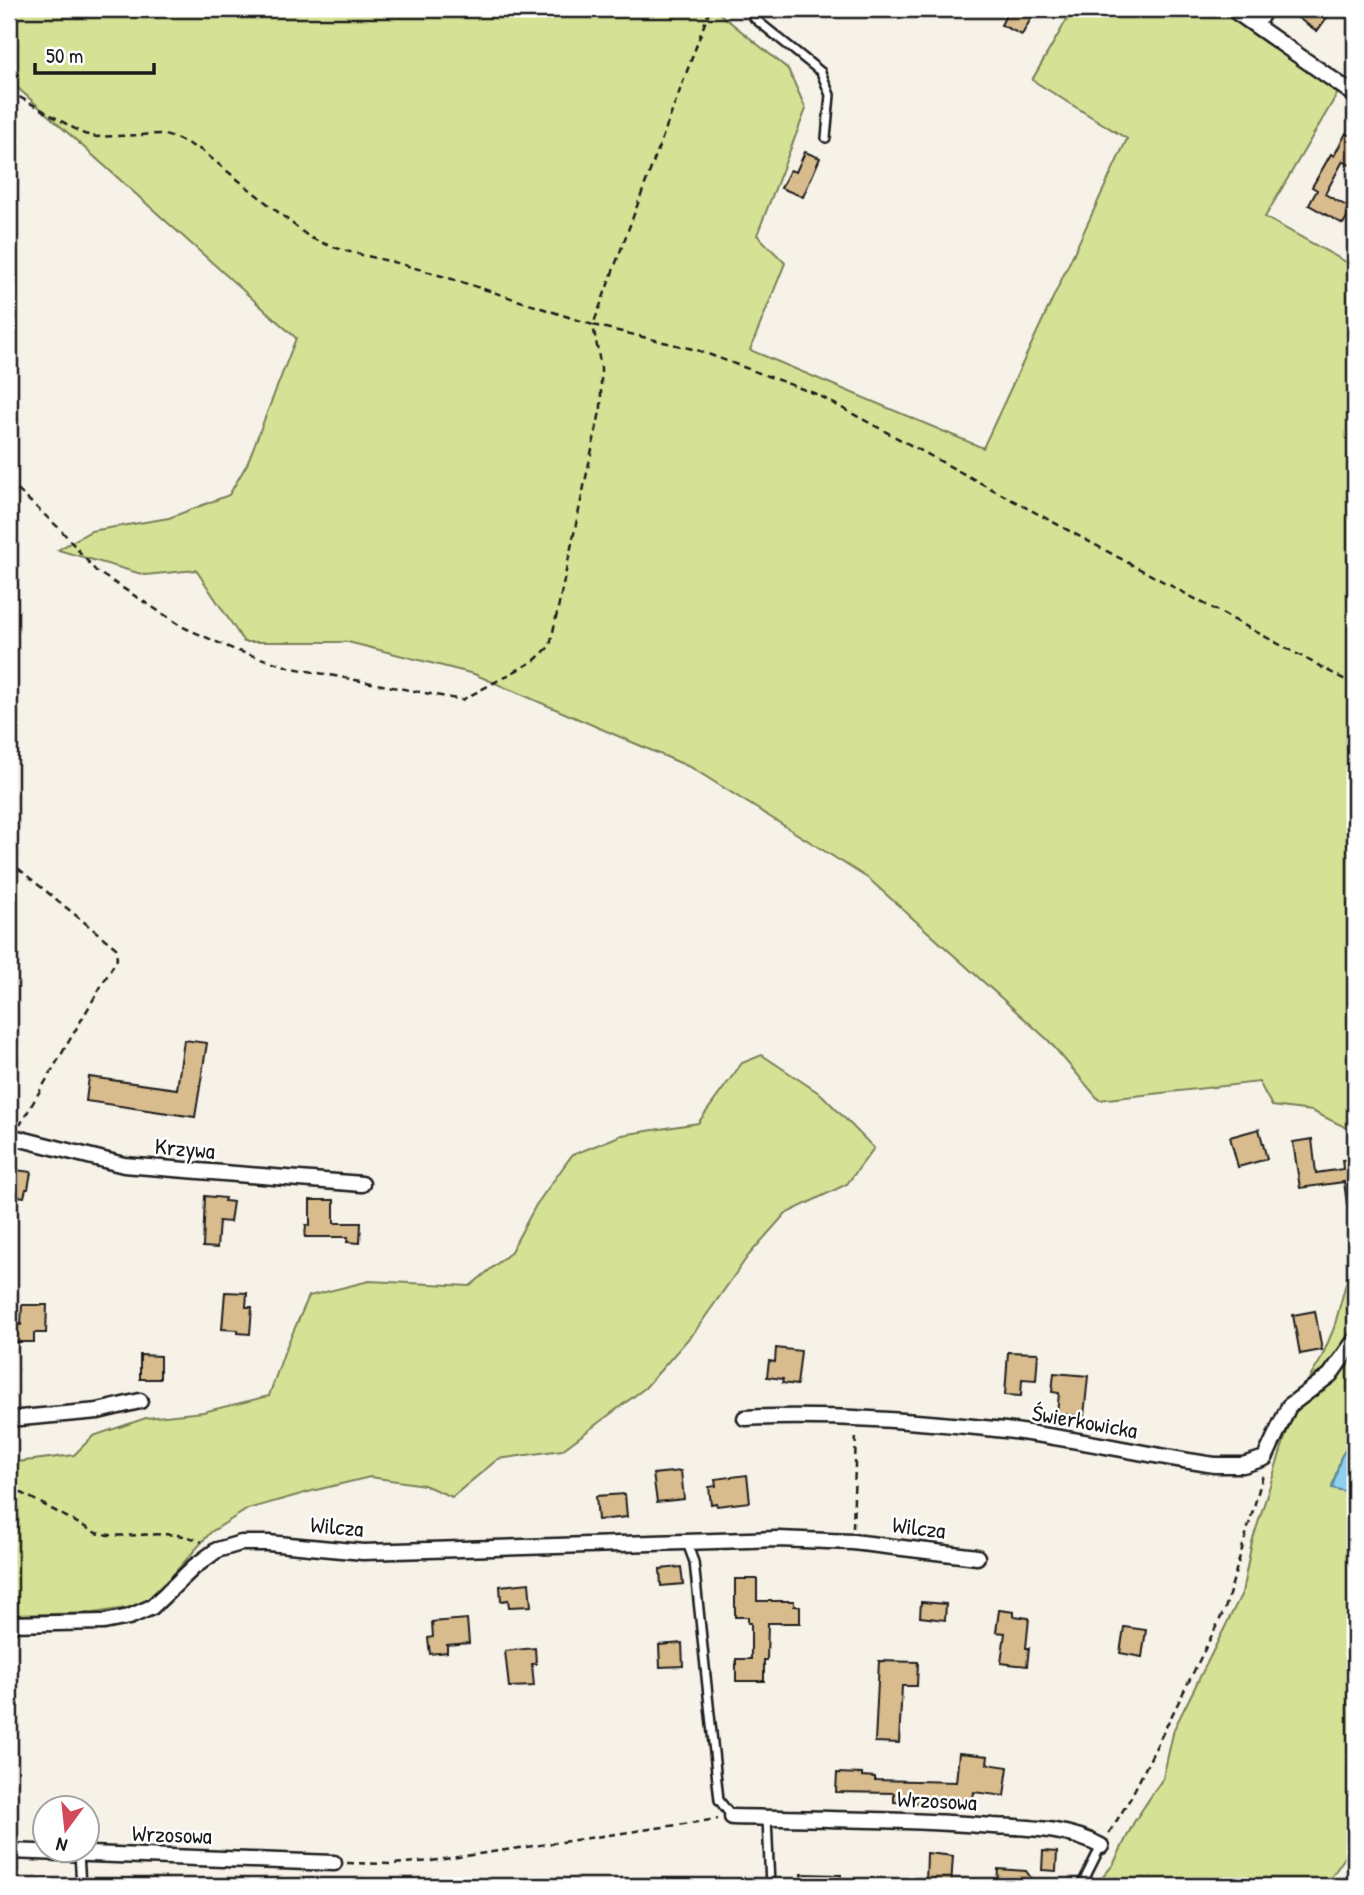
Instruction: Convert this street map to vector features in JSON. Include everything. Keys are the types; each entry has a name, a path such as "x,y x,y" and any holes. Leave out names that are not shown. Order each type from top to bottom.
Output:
{"street":[{"path":"1232,9 1355,95"},
{"path":"1256,25 1265,9"},
{"name":"Krzywa","path":"11,1137 124,1165 362,1184"},
{"path":"1265,1458 1289,1406 1330,1375 1355,1340"},
{"path":"9,1419 97,1411 140,1401"},
{"name":"Świerkowicka","path":"745,1418 783,1416 856,1419 1006,1431 1215,1465 1243,1465 1265,1458"},
{"name":"Wilcza","path":"9,1624 104,1622 129,1617 152,1607 194,1567 217,1550 241,1543 363,1552 778,1539 853,1542 977,1557"},
{"name":"Wrzosowa","path":"732,1816 930,1821 1017,1827 1067,1832 1101,1846"},
{"name":"Wrzosowa","path":"9,1851 32,1852"},
{"name":"Wrzosowa","path":"102,1855 334,1863"}],"lane":[{"path":"752,9 754,18 821,72 830,95 826,138"},
{"path":"687,1543 694,1562 719,1800 732,1816"},
{"path":"767,1818 770,1886"},
{"path":"1081,1886 1101,1846"},
{"path":"79,1864 80,1886"}],"path":[{"path":"9,482 61,530 96,571 185,628 235,650 292,668 462,700 534,660 550,646 601,407 601,368 593,325 710,9"},
{"path":"9,91 84,134 97,137 161,134 201,150 309,237 343,252 396,263 593,325 696,350 816,394 1349,682"},
{"path":"9,861 116,948 117,959 11,1137"},
{"path":"853,1542 856,1419"},
{"path":"1101,1846 1130,1800 1225,1609 1262,1480 1265,1458"},
{"path":"9,1486 96,1533 111,1536 166,1535 192,1538 217,1550"},
{"path":"334,1863 391,1864 431,1861 732,1816"}],"green space":[{"path":"9,9 714,9 788,69 806,109 757,235 785,263 750,350 983,448 1127,139 1032,80 1073,9 1219,9 1339,91 1265,217 1355,267 1355,1132 1312,1111 1272,1106 1259,1082 1099,1100 1048,1040 869,879 692,768 474,674 348,642 244,642 196,570 145,575 58,550 91,531 169,518 229,495 247,464 296,338 9,80"},
{"path":"762,1055 822,1095 874,1148 847,1184 785,1214 748,1256 696,1330 645,1388 562,1450 498,1459 452,1497 424,1485 370,1477 248,1509 211,1532 153,1597 132,1607 94,1613 9,1615 9,1463 74,1455 93,1436 146,1418 203,1412 269,1396 285,1350 309,1296 369,1281 470,1286 510,1253 536,1205 572,1155 622,1135 698,1123 742,1063"},
{"path":"1355,1263 1355,1435 1341,1457 1332,1487 1355,1494 1355,1843 1325,1886 1095,1886 1113,1865 1134,1822 1163,1778 1174,1729 1242,1593 1252,1542 1298,1397 1320,1361"}],"water":[{"path":"1355,1435 1355,1494 1332,1488 1341,1457"}],"building":[{"path":"1009,9 1026,9 1034,13 1022,35 1001,25"},
{"path":"1285,9 1333,9 1317,31"},
{"path":"1346,133 1355,138 1355,168 1343,161 1325,194 1352,209 1343,224 1309,205 1317,190 1312,187"},
{"path":"805,152 820,158 803,197 781,188 790,170 796,172"},
{"path":"184,1040 207,1043 195,1117 86,1101 89,1077 177,1089"},
{"path":"1259,1129 1267,1159 1238,1167 1230,1137"},
{"path":"1312,1139 1316,1173 1343,1169 1342,1160 1355,1159 1355,1203 1347,1204 1344,1182 1300,1188 1293,1142"},
{"path":"9,1169 31,1172 24,1197 17,1196 9,1201"},
{"path":"205,1196 225,1198 224,1201 233,1202 230,1222 219,1221 217,1248 203,1247"},
{"path":"310,1200 334,1200 334,1223 361,1223 360,1243 347,1242 348,1237 305,1237 306,1225 310,1225"},
{"path":"225,1292 247,1293 246,1307 252,1307 250,1334 222,1329"},
{"path":"22,1305 47,1305 46,1333 34,1333 34,1342 9,1342 10,1324 21,1325"},
{"path":"1315,1311 1322,1350 1300,1354 1293,1315"},
{"path":"776,1348 801,1351 797,1385 782,1383 783,1379 767,1377 769,1361 775,1362"},
{"path":"1008,1352 1038,1353 1036,1380 1022,1379 1021,1396 1005,1395"},
{"path":"140,1355 160,1356 160,1379 140,1379"},
{"path":"1054,1373 1088,1376 1084,1416 1057,1414 1059,1393 1052,1392"},
{"path":"681,1471 684,1499 657,1502 653,1474"},
{"path":"747,1475 750,1502 717,1506 716,1503 711,1504 709,1487 716,1486 715,1479"},
{"path":"625,1494 627,1517 598,1520 596,1496"},
{"path":"681,1567 683,1584 661,1586 660,1569"},
{"path":"735,1579 757,1579 757,1601 794,1601 794,1606 800,1606 800,1623 768,1623 764,1681 736,1681 736,1659 751,1659 751,1623 748,1623 748,1617 735,1617"},
{"path":"529,1583 531,1606 509,1607 508,1600 501,1601 500,1586"},
{"path":"921,1602 946,1604 945,1620 920,1617"},
{"path":"999,1610 1029,1618 1027,1666 1001,1663 1005,1633 996,1632"},
{"path":"467,1619 469,1643 447,1645 447,1652 430,1654 428,1638 433,1637 432,1622"},
{"path":"1124,1627 1146,1630 1142,1657 1120,1653"},
{"path":"682,1643 683,1666 660,1667 659,1645"},
{"path":"535,1648 536,1664 532,1664 534,1686 509,1687 505,1651"},
{"path":"879,1661 918,1662 917,1686 902,1686 899,1743 875,1742"},
{"path":"959,1753 988,1756 987,1764 1008,1767 1004,1796 974,1792 972,1805 931,1800 931,1803 894,1802 894,1793 836,1792 837,1773 862,1774 875,1777 875,1780 956,1782"},
{"path":"1043,1851 1057,1852 1056,1871 1042,1870"},
{"path":"927,1853 953,1856 951,1886 926,1884"},
{"path":"998,1869 1026,1871 1037,1886 997,1886"},
{"path":"801,1874 841,1875 841,1886 801,1886"}]}
